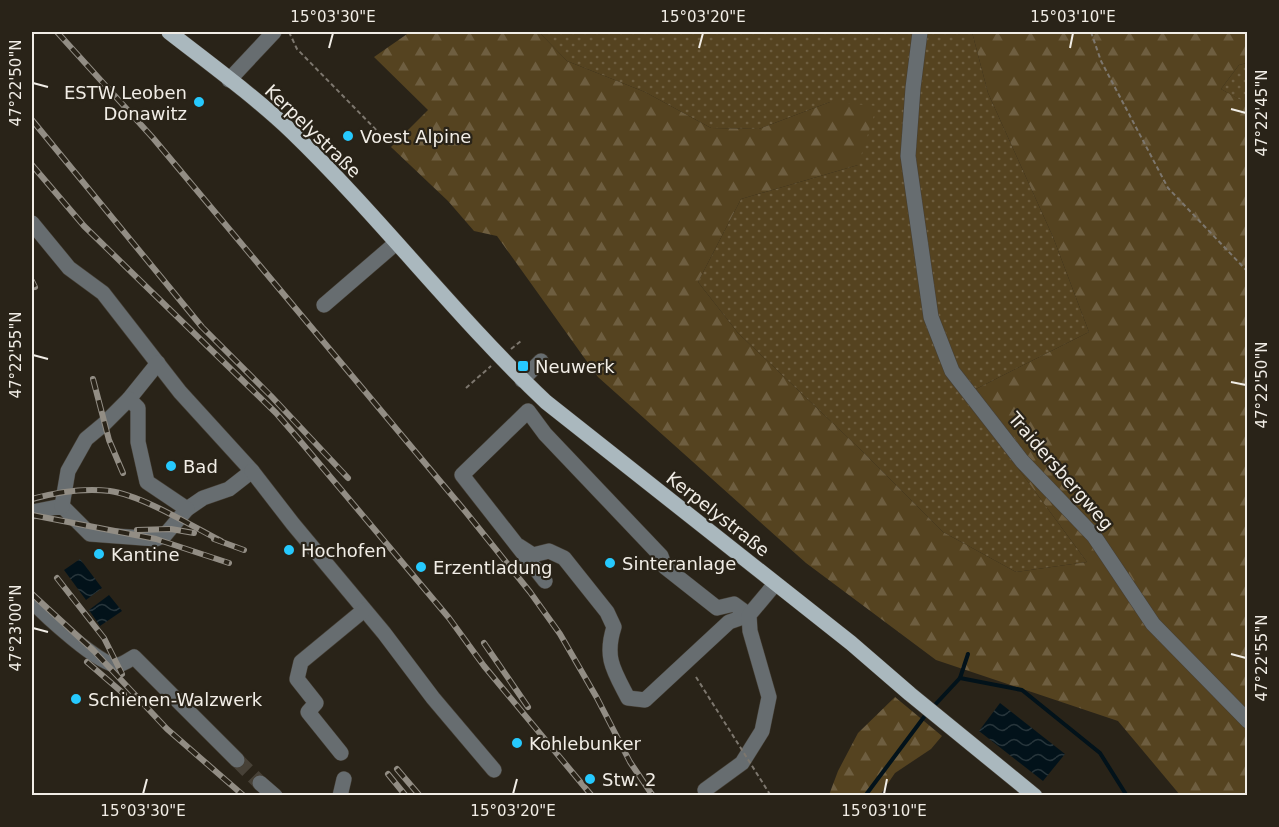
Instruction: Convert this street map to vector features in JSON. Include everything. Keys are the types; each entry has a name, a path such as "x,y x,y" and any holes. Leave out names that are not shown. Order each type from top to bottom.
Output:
{"main road":[{"name":"Kerpelystraße","path":"169,32 292,132 522,380 594,441 850,643 1035,795"}],"street":[{"path":"230,80 274,32"},
{"name":"Traidersbergweg","path":"920,32 908,156 931,317 952,370 1022,461 1094,536 1154,624 1248,721"},
{"path":"32,223 69,268 103,293 180,392 252,471 433,698 494,770"},
{"path":"324,305 396,243"},
{"path":"522,380 541,361"},
{"path":"62,506 68,471 86,439 129,399 158,363"},
{"path":"129,399 138,408 138,442 147,482 187,509"},
{"path":"545,581 462,475 528,411 545,434 661,556 665,567 717,608 734,604 749,615 750,630 769,697 762,731 742,763 705,790"},
{"path":"62,506 90,534 156,539 165,535 187,509 203,498 229,489 252,471"},
{"path":"32,512 62,506"},
{"path":"519,546 533,555 549,551 564,558 607,612 614,627 610,640 610,661 628,698 645,700 729,622 749,615 775,584"},
{"path":"32,601 92,654 105,662 117,665 134,657 237,760"},
{"path":"341,753 308,712 316,703 297,679 301,662 364,609"},
{"path":"340,795 344,779"},
{"path":"260,783 275,795"}],"path":[{"path":"289,32 297,49 388,143"},
{"path":"1090,32 1101,62 1168,188 1248,272"},
{"path":"696,677 771,795"}],"green space":[{"path":"410,32 539,32 567,61 645,92 711,128 759,129 830,102 877,106 858,165 741,199 698,282 738,333 943,532 1016,572 1087,562 964,395 1089,332 1053,237 988,93 972,32 1247,32 1247,63 1239,65 1221,89 1248,104 1247,795 1180,795 1118,721 936,660 806,563 598,377 497,236 474,231 448,201 391,147 428,110 374,57"},
{"path":"539,32 972,32 988,93 1053,237 1089,332 964,395 1087,562 1016,572 943,532 738,333 698,282 741,199 858,165 830,102 759,129 711,128 645,92 567,61"},
{"path":"1247,63 1247,104 1221,89 1239,65"},
{"path":"895,697 942,736 931,749 895,773 880,795 829,795 838,771 858,733"}],"water":[{"path":"80,559 102,588 86,600 64,570"},
{"path":"109,595 122,611 100,626 89,610"},
{"path":"1000,703 1065,754 1043,781 979,731"}],"waterway":[{"path":"960,678 968,654"},
{"path":"932,708 960,678 1022,690 1100,753 1127,796"},
{"path":"865,796 927,713"}],"tunnel":[{"path":"237,760 260,783"}],"railway":[{"path":"57,32 153,138 530,592 560,634 630,762 653,796"},
{"path":"32,120 202,327 348,478"},
{"path":"32,165 84,226 276,413 449,618 484,666 592,796"},
{"path":"32,281 35,287"},
{"path":"93,379 109,440 123,473"},
{"path":"32,499 80,490 110,491 136,498 221,541"},
{"path":"32,515 156,539 229,563"},
{"path":"137,530 171,529 194,533"},
{"path":"214,539 244,550"},
{"path":"57,578 104,638 122,674"},
{"path":"32,594 94,651 167,729 244,796"},
{"path":"484,643 528,707"},
{"path":"87,662 124,694"},
{"path":"397,769 420,796"},
{"path":"388,774 406,796"}],"place":[{"name":"ESTW Leoben Donawitz","path":"199,102"},
{"name":"Voest Alpine","path":"348,136"},
{"name":"Neuwerk","path":"523,366"},
{"name":"Bad","path":"171,466"},
{"name":"Hochofen","path":"289,550"},
{"name":"Kantine","path":"99,554"},
{"name":"Sinteranlage","path":"610,563"},
{"name":"Erzentladung","path":"421,567"},
{"name":"Schienen-Walzwerk","path":"76,699"},
{"name":"Kohlebunker","path":"517,743"},
{"name":"Stw. 2","path":"590,779"}]}
